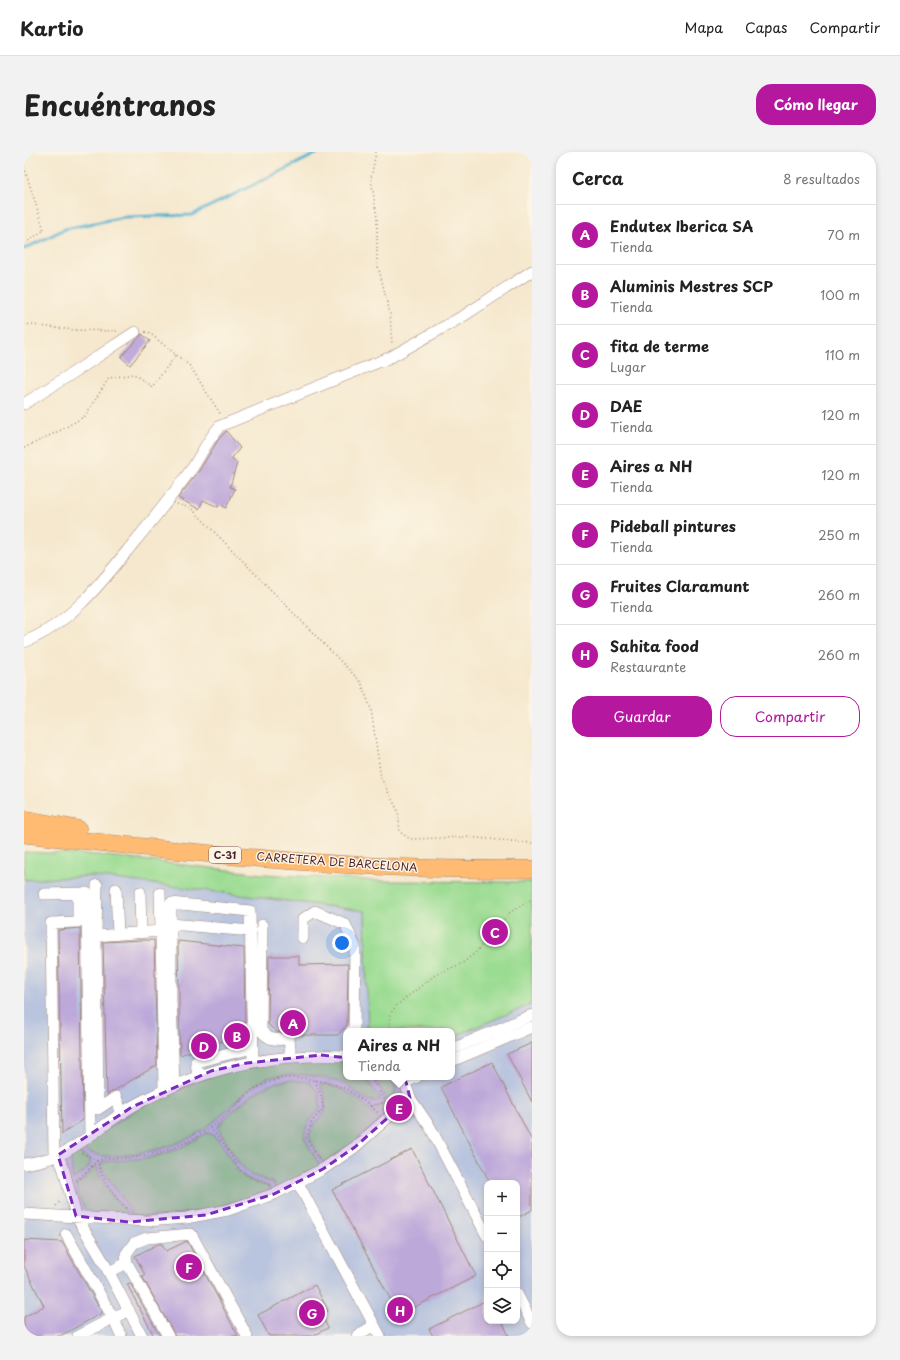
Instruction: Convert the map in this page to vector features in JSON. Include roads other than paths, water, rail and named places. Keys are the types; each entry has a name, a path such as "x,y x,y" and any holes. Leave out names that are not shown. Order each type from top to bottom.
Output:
{"highway":[{"path":"24,819 50,824 191,843 379,861 384,867"},
{"path":"24,824 50,824"},
{"name":"CARRETERA DE BARCELONA","path":"24,834 278,860 384,867 532,869"},
{"path":"24,842 56,844 67,839"}],"street":[{"path":"24,642 65,618 107,576 168,502 195,464 211,436 220,426 392,357 465,316 532,271"},
{"path":"24,404 79,370 135,332"},
{"path":"97,885 96,936 98,1109 116,1097 122,1114"},
{"path":"116,889 118,934"},
{"path":"140,892 141,933"},
{"path":"44,894 87,894 90,1136"},
{"path":"78,894 78,922 51,923 56,1156 64,1170 76,1216 109,1272 142,1336"},
{"path":"160,894 164,1091"},
{"path":"174,1086 171,998 171,903 250,911 253,1062"},
{"path":"303,938 303,919 314,911 345,924 355,946 354,1028"},
{"path":"171,924 251,931"},
{"path":"262,925 261,1030 265,1036 274,1040 289,1039 290,1057"},
{"path":"96,936 161,931"},
{"path":"455,1048 532,1015"},
{"path":"455,1060 532,1027"},
{"path":"198,1076 196,1062 253,1048"},
{"path":"24,1164 56,1156 90,1136 122,1114 174,1086 211,1071 253,1062 290,1057 343,1056"},
{"path":"404,1080 410,1098 430,1127 484,1230"},
{"path":"24,1214 76,1216 129,1222 186,1218 228,1210 274,1194 323,1169 355,1147 410,1098"},
{"path":"298,1183 380,1336"},
{"path":"186,1218 192,1234 247,1336"},
{"path":"66,1234 114,1318 121,1336"},
{"path":"168,1336 127,1262 126,1254 134,1243 147,1238 192,1234"},
{"path":"109,1272 127,1262"},
{"path":"520,1300 532,1323"},
{"path":"78,1336 129,1310"},
{"path":"351,1336 355,1334 357,1336 374,1325"}],"waterway":[{"path":"24,249 65,229 124,217 192,215 320,152"}],"place":[{"name":"fita de terme","path":"495,932"},
{"name":"Endutex Iberica SA","path":"293,1023"},
{"name":"Aluminis Mestres SCP","path":"237,1036"},
{"name":"DAE","path":"204,1046"},
{"name":"Aires a NH","path":"399,1108"},
{"name":"Pideball pintures","path":"189,1267"},
{"name":"Sahita food","path":"400,1310"},
{"name":"Fruites Claramunt","path":"312,1313"}]}
